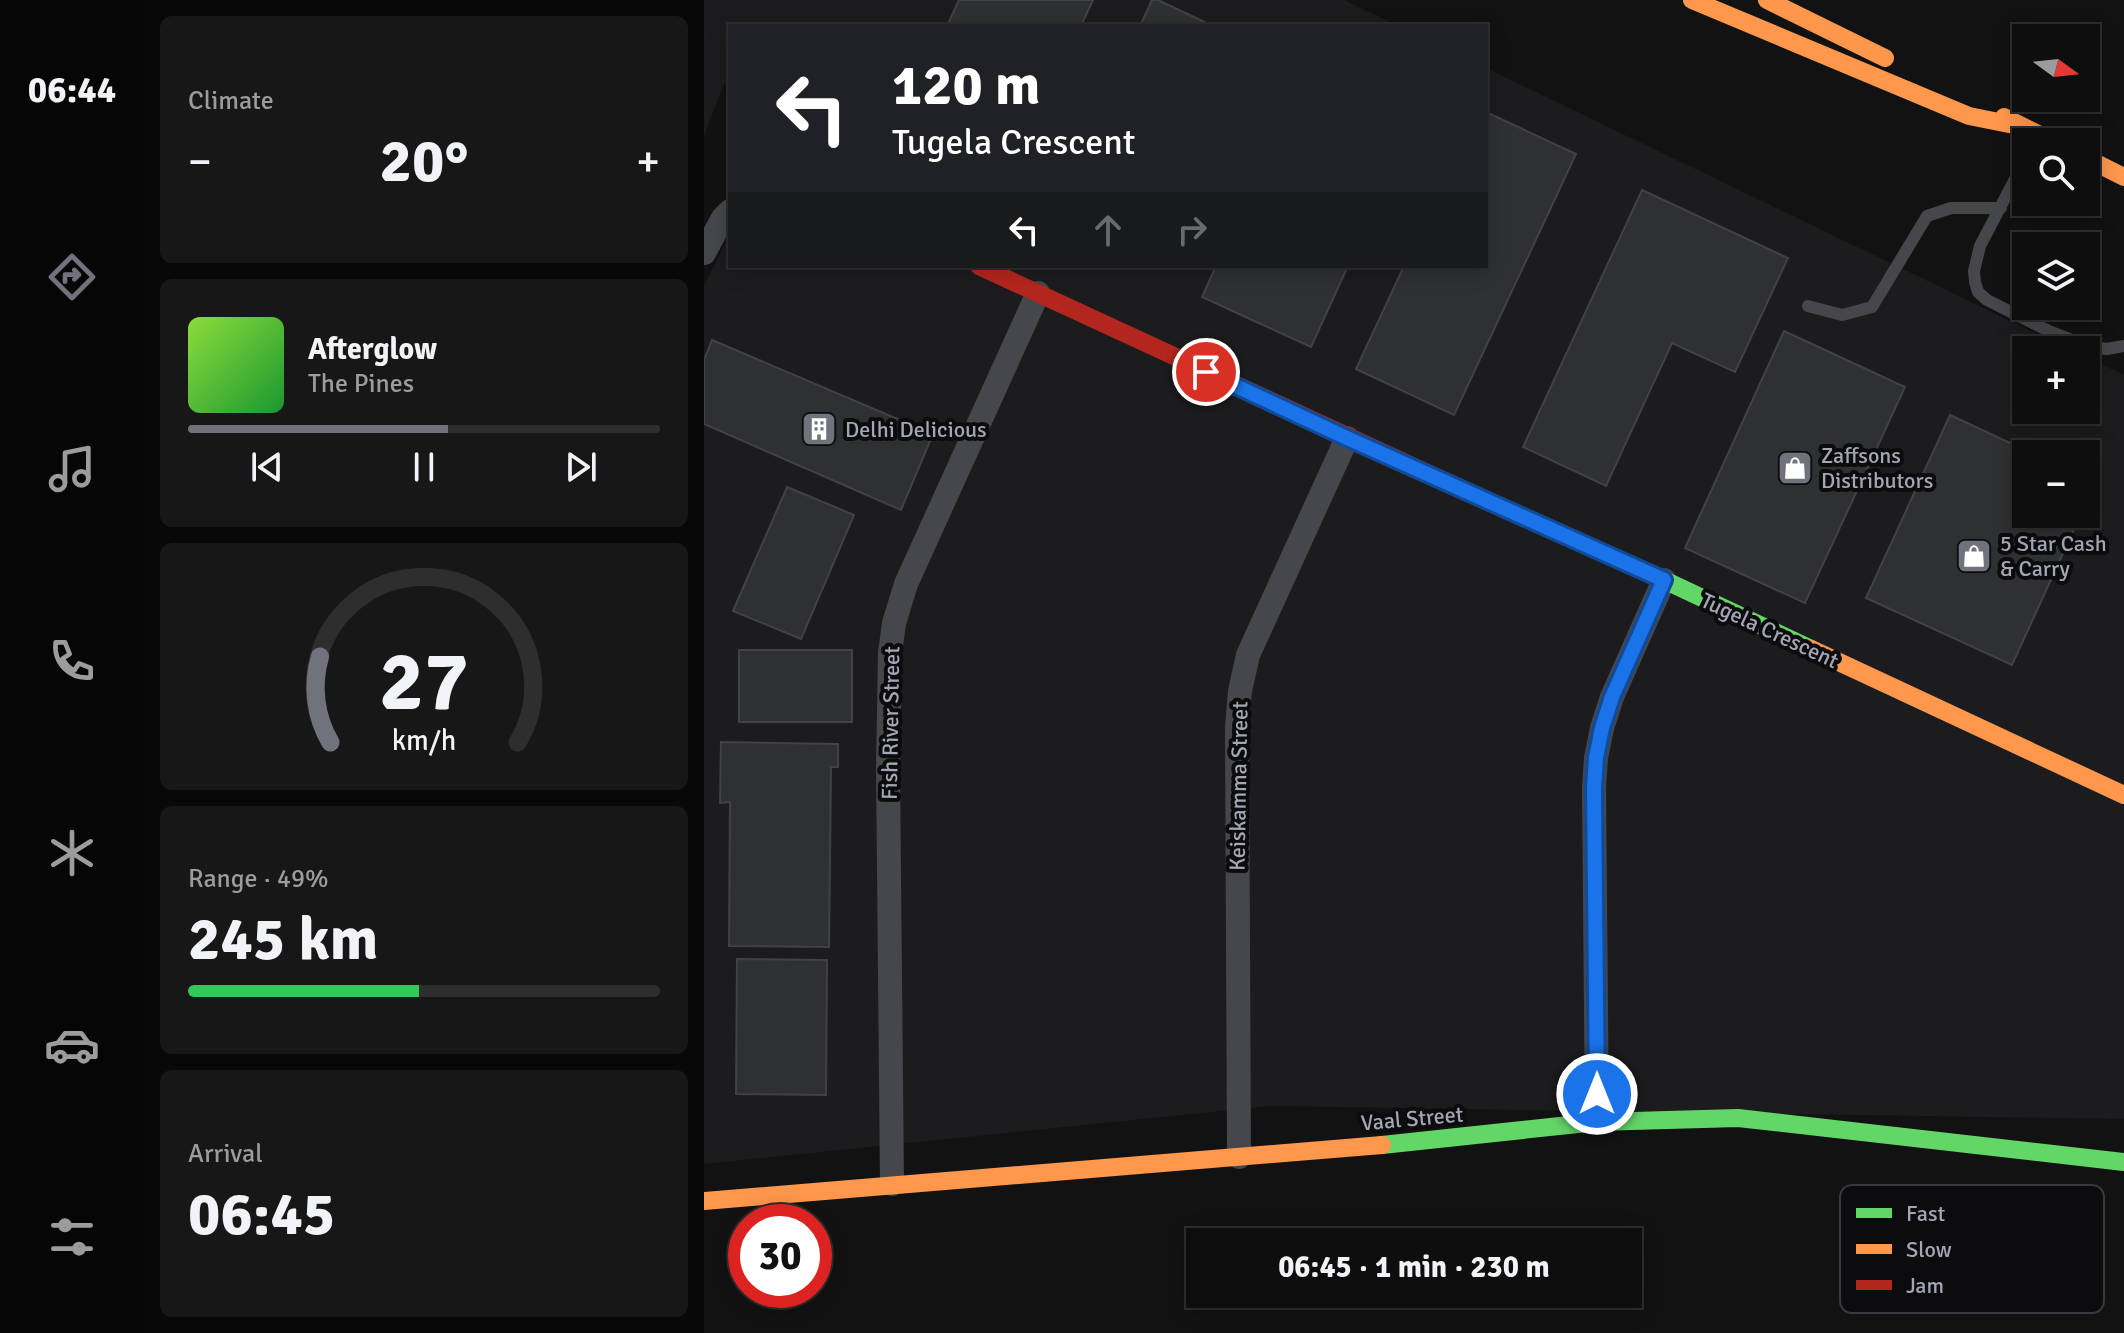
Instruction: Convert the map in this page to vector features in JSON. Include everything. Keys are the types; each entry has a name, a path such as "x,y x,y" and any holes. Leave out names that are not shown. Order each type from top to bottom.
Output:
{"street":[{"path":"1692,0 1969,116 2012,128"},
{"path":"1767,0 1895,63"},
{"path":"1924,78 2022,128"},
{"path":"2100,165 2124,177"},
{"path":"704,253 728,213"},
{"name":"Tugela Crescent","path":"983,268 2124,795"},
{"name":"Fish River Street","path":"892,1184 888,767 890,653 894,623 906,584 1038,293"},
{"name":"Keiskamma Street","path":"1239,1157 1236,772 1240,691 1248,655 1347,438"},
{"path":"1597,1122 1596,758 1612,697 1664,580"},
{"name":"Vaal Street","path":"704,1201 1430,1141 1597,1122 1738,1118 2124,1162"}],"lane":[{"path":"2012,186 1980,246 1974,271 1978,292 1987,300 2049,331 2097,348 2124,346"},
{"path":"1808,306 1842,315 1872,307 1927,216 1951,208 2001,208"}],"shaded area":[{"path":"704,0 1344,0 1394,24 728,24 728,86 724,84 704,136"},
{"path":"1488,69 2042,336 2012,336 2012,424 2100,424 2100,364 2124,375 2124,1119 1270,1106 704,1164 704,285 728,238 728,268 1488,268"}],"building":[{"path":"959,0 1093,0 1082,24 948,24"},
{"path":"1152,0 1158,0 1209,24 1141,24"},
{"path":"1488,113 1576,154 1454,415 1356,369 1403,268 1488,268"},
{"path":"1642,190 1788,258 1735,372 1672,343 1606,486 1523,447"},
{"path":"1215,268 1347,268 1311,347 1202,297"},
{"name":"Zaffsons Distributors","path":"1784,331 1905,387 1805,603 1685,548"},
{"name":"Delhi Delicious","path":"712,340 933,434 901,510 704,424 704,360"},
{"name":"5 Star Cash & Carry","path":"1950,415 2012,444 2012,528 2075,528 2012,665 1866,598"},
{"path":"787,487 854,515 801,639 733,611"},
{"path":"739,650 852,650 852,722 739,722"},
{"path":"721,742 838,744 838,767 831,767 829,947 729,946 730,802 720,803"},
{"path":"737,959 827,960 826,1095 736,1094"}],"traffic: fast":[{"path":"1453,485 1811,649"},
{"path":"1382,1145 1597,1122 1738,1118 2124,1162"}],"traffic: slow":[{"path":"1692,0 1969,116 2024,127"},
{"path":"1767,0 1885,58"},
{"path":"2004,117 2026,128"},
{"path":"2100,165 2124,177"},
{"path":"1811,649 2124,795"},
{"path":"704,1201 1382,1145"}],"traffic: jam":[{"path":"983,268 1453,485"}],"place":[{"name":"Delhi Delicious","path":"819,429"},
{"name":"Zaffsons Distributors","path":"1795,468"},
{"name":"5 Star Cash & Carry","path":"1974,556"}],"route":[{"path":"1206,372 1664,580 1612,697 1596,758 1597,1094"}]}
